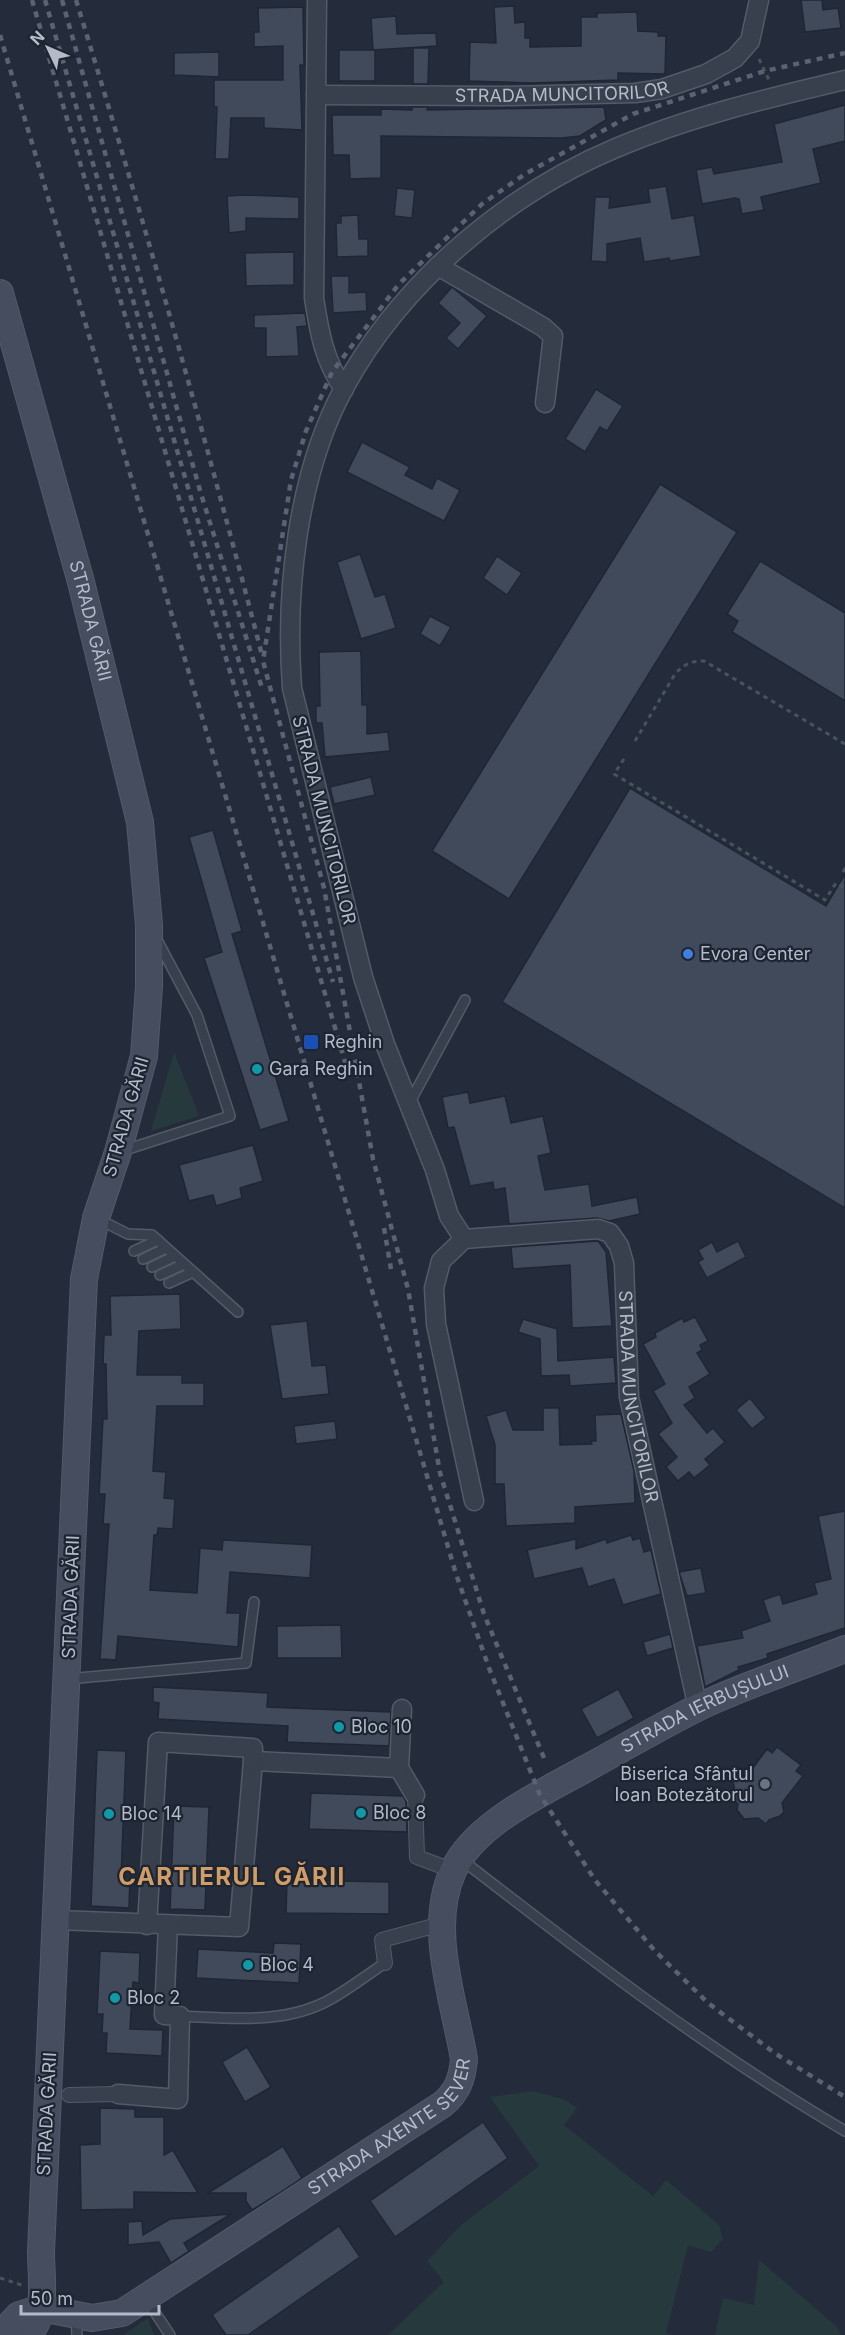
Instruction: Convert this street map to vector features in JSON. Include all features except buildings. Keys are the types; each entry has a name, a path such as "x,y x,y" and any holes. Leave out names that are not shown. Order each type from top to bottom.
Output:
{"main road":[{"name":"STRADA GĂRII","path":"0,293 7,343 81,582 140,822 149,925 149,987 144,1056 118,1152 96,1218 84,1279 57,1920 40,2252 30,2322"},
{"name":"STRADA IERBUȘULUI","path":"540,1795 698,1708 845,1649"},
{"name":"STRADA AXENTE SEVER","path":"30,2322 76,2326 122,2313 455,2093 463,2076 464,2059 443,1944 446,1896 453,1871 450,1862 481,1833 540,1795"},
{"path":"0,2335 30,2322"}],"street":[{"path":"317,0 314,298 322,345 332,372 344,389"},
{"path":"750,41 759,0"},
{"name":"STRADA MUNCITORILOR","path":"316,94 635,93 662,89 706,74 735,58 750,41"},
{"name":"STRADA MUNCITORILOR","path":"698,1708 629,1397 624,1263 619,1246 610,1233 598,1229 464,1239 449,1216 435,1170 386,1044 363,977 292,688 289,645 293,580 302,507 323,438 344,389 364,355 438,266 482,226 549,183 615,148 692,120 774,96 845,81"},
{"path":"438,266 543,327 553,336 545,403"},
{"path":"464,1239 441,1261 434,1288 436,1324 474,1501"},
{"path":"402,1709 399,1768 415,1795 417,1857 450,1862"},
{"path":"57,1920 147,1925 239,1927 253,1748 158,1742 147,1925"},
{"path":"253,1761 399,1768"},
{"path":"69,2095 118,2094 178,2099 180,2016 164,2015 168,1925"},
{"path":"385,1963 382,1940 430,1927"}],"lane":[{"path":"118,1152 230,1116 197,1015 149,925"},
{"path":"410,1102 465,1000"},
{"path":"96,1218 128,1234 145,1233 158,1240 238,1312"},
{"path":"134,1251 158,1240"},
{"path":"143,1259 166,1248"},
{"path":"152,1267 175,1256"},
{"path":"160,1275 184,1264"},
{"path":"169,1283 193,1272"},
{"path":"67,1679 246,1663 255,1602"},
{"path":"450,1862 719,2053 845,2131"},
{"path":"180,2016 258,2019 291,2014 330,2000 385,1963"},
{"path":"146,2299 170,2335"}],"path":[{"path":"750,41 774,96"},
{"path":"634,741 675,674 683,665 692,661 704,661 845,744"},
{"path":"624,759 614,774 825,900 836,883 845,888"}],"green space":[{"path":"174,1052 199,1116 151,1131"},
{"path":"533,2091 565,2100 577,2108 564,2125 653,2196 666,2180 719,2225 723,2239 711,2252 688,2245 666,2333 673,2335 388,2335 444,2282 427,2261 460,2226 539,2166 490,2097"},
{"path":"759,2260 837,2327 841,2335 715,2335 723,2298 754,2305"},
{"path":"148,2318 154,2335 123,2335"}],"railway":[{"path":"32,0 351,1082"},
{"path":"45,0 333,982"},
{"path":"62,0 201,494 263,691"},
{"path":"76,0 173,326 262,655"},
{"path":"0,35 456,1574 489,1668 540,1795 595,1880 655,1951 708,2003 776,2054 845,2097"},
{"path":"544,1758 484,1614 440,1473 408,1289 373,1159 324,888 263,661 291,480 306,431 332,372 399,284 482,204 525,174 633,114 765,71 845,53"},
{"path":"384,1228 391,1269"}],"place":[{"name":"Evora Center","path":"688,954"},
{"name":"Reghin","path":"311,1042"},
{"name":"Gara Reghin","path":"257,1069"},
{"name":"Bloc 10","path":"339,1727"},
{"name":"Biserica Sfântul Ioan Botezătorul","path":"765,1784"},
{"name":"Bloc 8","path":"361,1813"},
{"name":"Bloc 14","path":"109,1814"},
{"name":"Bloc 4","path":"248,1965"},
{"name":"Bloc 2","path":"115,1998"}],"district":[{"name":"CARTIERUL GĂRII","path":"232,1877"}]}
